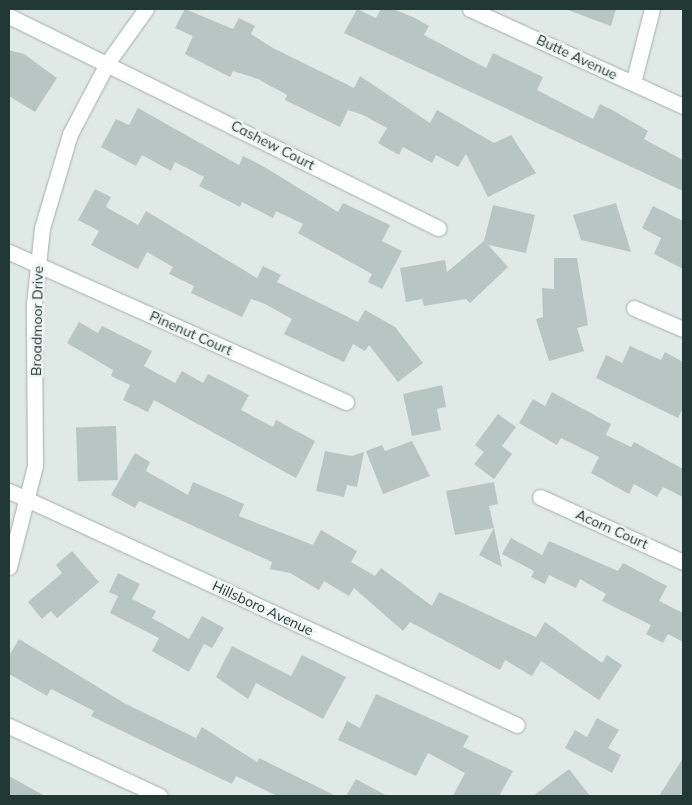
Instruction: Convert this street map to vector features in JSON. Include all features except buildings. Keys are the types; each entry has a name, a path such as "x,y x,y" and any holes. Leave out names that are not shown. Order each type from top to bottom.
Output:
{"street":[{"name":"Broadmoor Drive","path":"9,567 28,500 37,413 37,264 51,193 70,134 108,62 146,9"},
{"name":"Butte Avenue","path":"470,9 683,106"},
{"path":"633,83 652,9"},
{"name":"Cashew Court","path":"9,16 108,62 438,228"},
{"name":"Pinenut Court","path":"9,252 346,402"},
{"path":"634,308 683,329"},
{"name":"Hillsboro Avenue","path":"9,491 517,725"},
{"name":"Acorn Court","path":"540,497 683,562"},
{"path":"9,726 160,796"}]}
